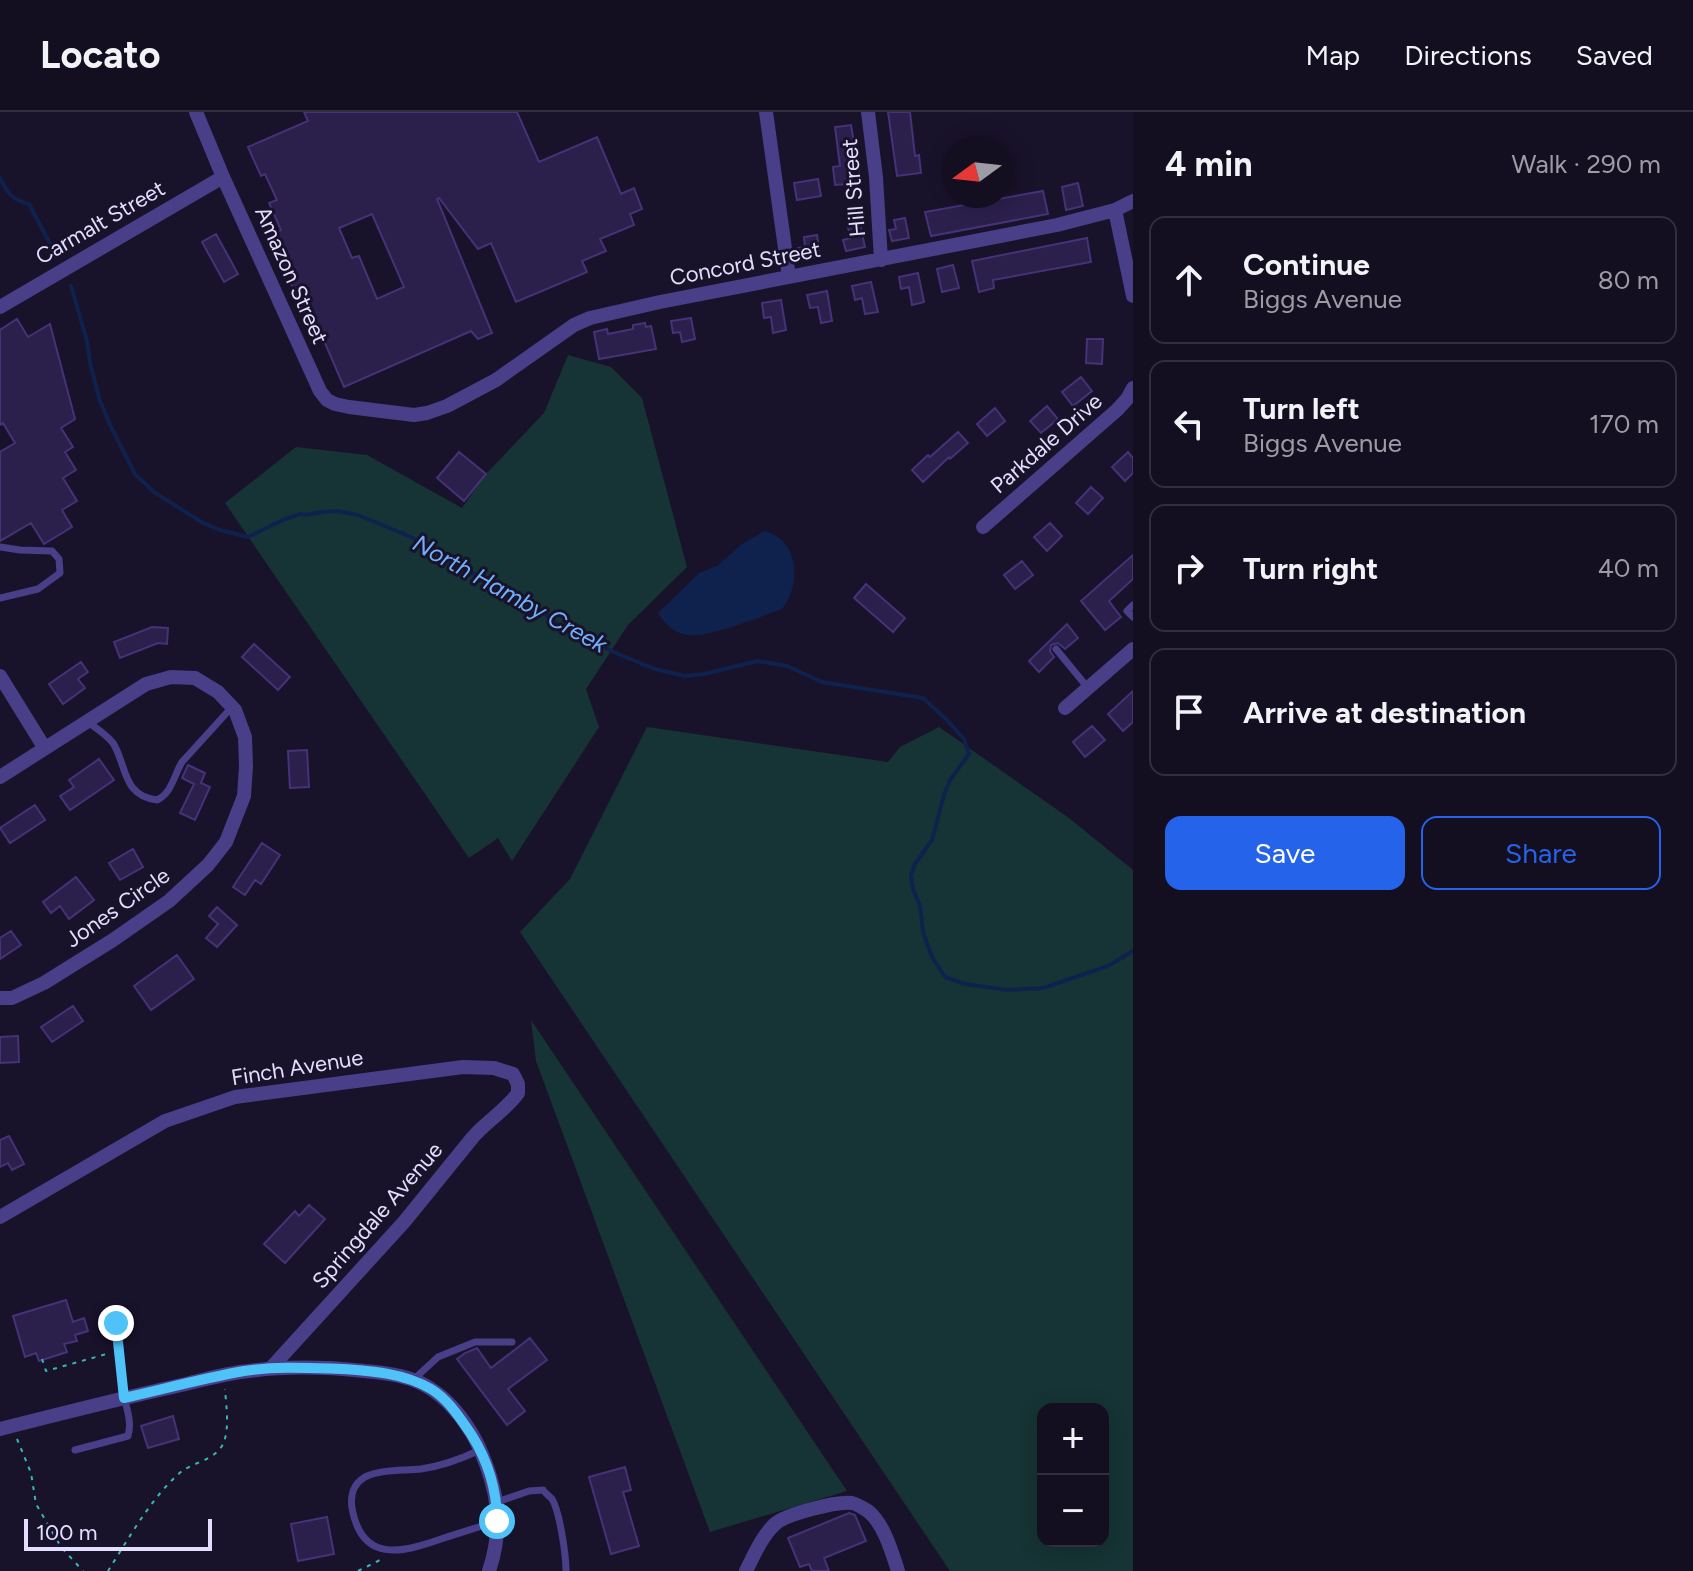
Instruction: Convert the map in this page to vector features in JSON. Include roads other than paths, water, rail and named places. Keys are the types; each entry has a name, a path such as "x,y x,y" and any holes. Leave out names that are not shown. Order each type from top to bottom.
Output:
{"street":[{"name":"Amazon Street","path":"196,112 320,391 335,404 386,412"},
{"path":"766,112 789,277"},
{"name":"Hill Street","path":"868,112 881,260"},
{"name":"Carmalt Street","path":"0,307 223,177"},
{"name":"Concord Street","path":"386,412 414,415 436,411 496,380 574,325 590,318 647,304 1057,225 1115,210 1133,201"},
{"path":"1115,210 1133,296"},
{"name":"Parkdale Drive","path":"983,527 1117,410 1133,388"},
{"path":"1065,708 1133,649"},
{"path":"0,676 44,747"},
{"path":"0,777 146,684 171,677 195,678 218,692 232,707"},
{"name":"Jones Circle","path":"0,998 12,998 44,983 113,940 169,901 208,865 226,842 244,796 245,737 232,707"},
{"name":"Finch Avenue","path":"0,1217 165,1121 235,1097 463,1067 494,1068 513,1074 518,1093"},
{"name":"Springdale Avenue","path":"271,1368 404,1222 473,1137 518,1093"},
{"path":"7,1427 224,1375 271,1368 352,1370 386,1373 413,1380 433,1390 458,1414 490,1473 497,1502 497,1534 489,1571"},
{"path":"746,1571 777,1521 792,1514 841,1503 855,1503 877,1520 898,1571"}],"lane":[{"path":"0,547 52,551 59,559 60,573 38,589 0,598"},
{"path":"1133,605 1127,611 1133,617"},
{"path":"1056,649 1088,688"},
{"path":"87,721 115,746 132,787 155,800 166,795 182,762 232,707"},
{"path":"75,1450 128,1436 130,1421 124,1398 116,1323"},
{"path":"413,1380 438,1357 475,1342 512,1342"},
{"path":"480,1450 435,1467 366,1477 356,1484 351,1494 356,1525 367,1541 380,1550 395,1551 497,1521"},
{"path":"497,1502 529,1491 543,1490 552,1499 560,1525 566,1571"}],"water":[{"path":"765,531 785,543 794,564 793,588 782,609 703,634 682,634 665,622 658,613 699,573 717,566 742,544"}],"waterway":[{"name":"North Hamby Creek","path":"0,178 11,196 29,204 55,253"},
{"name":"North Hamby Creek","path":"71,286 100,401 135,474 154,492 203,523 248,537 300,514 337,511 358,515 433,549 544,613 563,628 655,669 685,676 757,661 787,666 822,682 923,698 964,739 969,754 950,780 932,840 911,875 920,906 923,932 932,957 945,977 965,984 1008,990 1043,988 1108,966 1133,951"}]}
